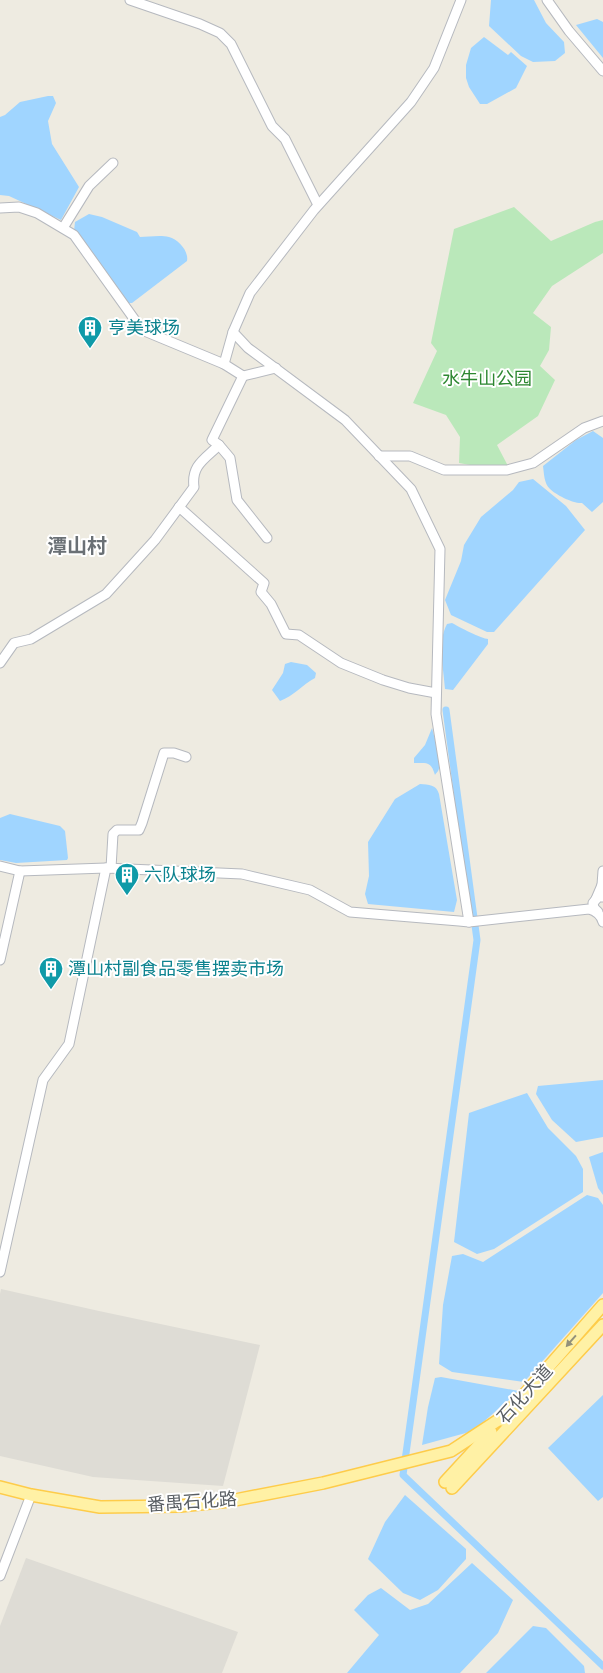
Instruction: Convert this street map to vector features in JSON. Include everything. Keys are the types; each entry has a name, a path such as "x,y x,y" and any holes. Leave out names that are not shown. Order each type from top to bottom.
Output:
{"main road":[{"name":"石化大道","path":"448,1485 509,1418 603,1305"},
{"name":"石化大道","path":"509,1418 603,1325"},
{"name":"番禺石化路","path":"0,1487 31,1495 100,1507 188,1505 230,1501 323,1483 451,1451 509,1418"}],"street":[{"path":"130,0 220,32 231,44 272,126 285,139 318,205"},
{"path":"224,364 233,332 250,293 318,205 411,102 434,68 461,0"},
{"path":"547,0 569,31 603,71"},
{"path":"63,228 89,186 113,163"},
{"path":"0,208 19,207 37,213 74,234 142,330 224,364 243,376 276,368"},
{"path":"233,332 248,348 345,420 411,489 440,549 436,714 469,922"},
{"path":"243,376 212,440 230,458 237,500 267,538"},
{"path":"379,456 410,456 444,470 507,470 533,463 584,428 603,421"},
{"path":"0,663 14,643 31,640 106,594 155,540 194,487 195,470 219,445"},
{"path":"179,507 264,583 262,592 271,604 286,634 299,635 341,663 384,680 409,688 436,693"},
{"path":"0,1272 43,1080 69,1044 108,868 112,834 117,830 139,830 164,753 174,753 186,757"},
{"path":"0,866 20,871 108,868 242,874 310,890 350,912 469,922 584,909 599,912"},
{"path":"0,960 20,871"},
{"path":"603,871 602,888 593,906 599,912 603,922"},
{"path":"584,909 597,899"},
{"path":"0,1576 31,1495"}],"shaded area":[{"path":"1,1289 260,1345 223,1486 93,1477 0,1456"},
{"path":"26,1558 238,1632 222,1673 0,1673 0,1626"}],"green space":[{"name":"水牛山公园","path":"514,207 551,241 603,220 603,253 552,286 533,313 551,327 549,350 540,366 555,380 538,416 497,445 508,466 481,467 459,463 460,437 446,415 413,403 437,351 431,343 454,229"}],"water":[{"path":"491,0 534,0 546,23 564,42 565,53 555,61 533,62 521,56 489,26"},
{"path":"597,19 603,22 603,58 576,25"},
{"path":"484,37 508,55 511,52 527,66 516,88 487,104 480,104 469,87 466,78 466,65 471,48"},
{"path":"53,96 56,103 48,121 52,144 79,187 61,220 9,196 0,195 0,117 20,102"},
{"path":"89,214 102,217 137,232 140,237 162,236 172,238 185,250 187,261 132,303 126,303 99,262 74,231 75,222"},
{"path":"593,431 603,438 603,502 592,512 582,503 565,499 550,489 545,481 543,466 576,440"},
{"path":"533,479 566,506 585,530 494,632 487,632 451,615 445,600 461,561 464,545 481,517 513,490 519,482"},
{"path":"452,623 488,639 488,644 453,690 445,689 442,647 444,631 447,624"},
{"path":"291,662 307,665 316,673 315,678 280,701 272,690 283,673 285,664"},
{"path":"432,728 440,759 439,769 435,775 430,765 414,763 414,758 425,745"},
{"path":"420,784 434,787 439,794 457,900 454,912 368,904 365,894 369,876 368,842 395,799"},
{"path":"10,814 60,826 65,831 67,860 16,863 0,860 0,818"},
{"path":"603,1080 603,1137 576,1142 552,1120 536,1094 538,1086"},
{"path":"527,1093 548,1128 576,1156 583,1169 583,1192 494,1249 477,1254 454,1242 469,1113"},
{"path":"603,1152 603,1195 598,1188 589,1157"},
{"path":"587,1195 598,1198 603,1205 603,1293 524,1382 452,1372 439,1364 443,1305 452,1256 463,1254 483,1262"},
{"path":"441,1377 519,1391 473,1431 422,1445 435,1378"},
{"path":"603,1395 603,1497 598,1501 548,1448"},
{"path":"405,1495 466,1549 466,1559 438,1590 420,1600 403,1593 368,1559 385,1522"},
{"path":"472,1563 513,1600 498,1633 460,1673 347,1673 379,1635 354,1610 368,1595 381,1588 410,1610 428,1604"},
{"path":"533,1626 546,1628 584,1666 585,1673 486,1673"}],"waterway":[{"path":"446,710 477,940 403,1475 603,1666"}],"place":[{"name":"亨美球场","path":"90,349"},
{"name":"六队球场","path":"127,896"},
{"name":"潭山村副食品零售摆卖市场","path":"51,990"}],"district":[{"name":"潭山村","path":"77,546"}]}
